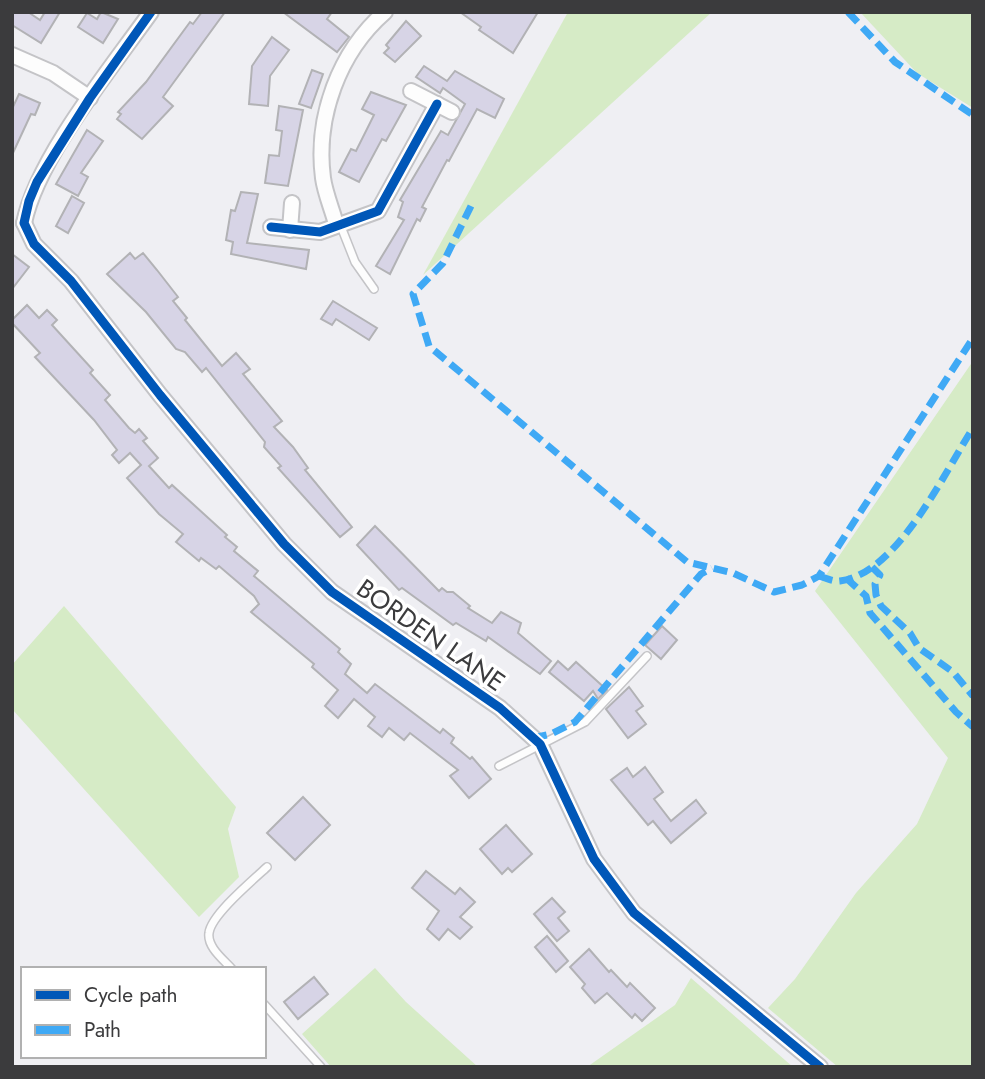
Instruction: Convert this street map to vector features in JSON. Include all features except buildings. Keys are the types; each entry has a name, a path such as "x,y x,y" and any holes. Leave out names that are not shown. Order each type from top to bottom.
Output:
{"street":[{"path":"18,223 37,182 90,97 151,12"},
{"path":"338,224 323,179 321,141 338,73 380,17 361,12"},
{"path":"12,55 52,73 90,97"},
{"path":"411,90 452,112"},
{"path":"271,227 320,232 378,211 437,104"},
{"path":"290,230 292,204"},
{"name":"BORDEN LANE","path":"18,223 34,244 71,281 160,395 284,544 332,592 500,708 540,744 594,859 634,913 820,1067"}],"lane":[{"path":"338,224 355,262 374,289"},
{"path":"499,766 585,722 647,656"},
{"path":"230,967 212,947 208,934 214,921 267,867"},
{"path":"266,1006 321,1067"}],"green space":[{"path":"568,12 712,12 423,275"},
{"path":"860,12 973,12 973,108 917,73"},
{"path":"973,361 973,1067 838,1067 768,1008 795,979 856,893 917,824 948,758 815,591"},
{"path":"64,606 236,807 228,829 239,877 199,917 12,709 12,665"},
{"path":"375,968 406,1002 478,1067 331,1067 302,1034"},
{"path":"691,978 793,1067 587,1067 675,1005"}],"marked path":[{"path":"848,12 895,62 973,115"},
{"path":"471,206 443,263 413,294 429,346 687,562 733,573 774,592 802,585 819,576 973,338"},
{"path":"819,576 840,581 861,574 881,560 917,518 973,428"},
{"path":"872,567 880,575 875,584 881,606 910,633 919,648 953,672 973,696"},
{"path":"533,738 551,734 575,722 701,574 712,568"},
{"path":"846,578 866,596 870,613 956,712 973,727"}],"cycle path":[{"path":"151,12 90,98 37,182 24,223 34,244 71,281 160,395 284,544 332,592 500,708 540,744 594,859 634,913 820,1067"},
{"path":"271,227 320,232 378,211 437,104"}]}
